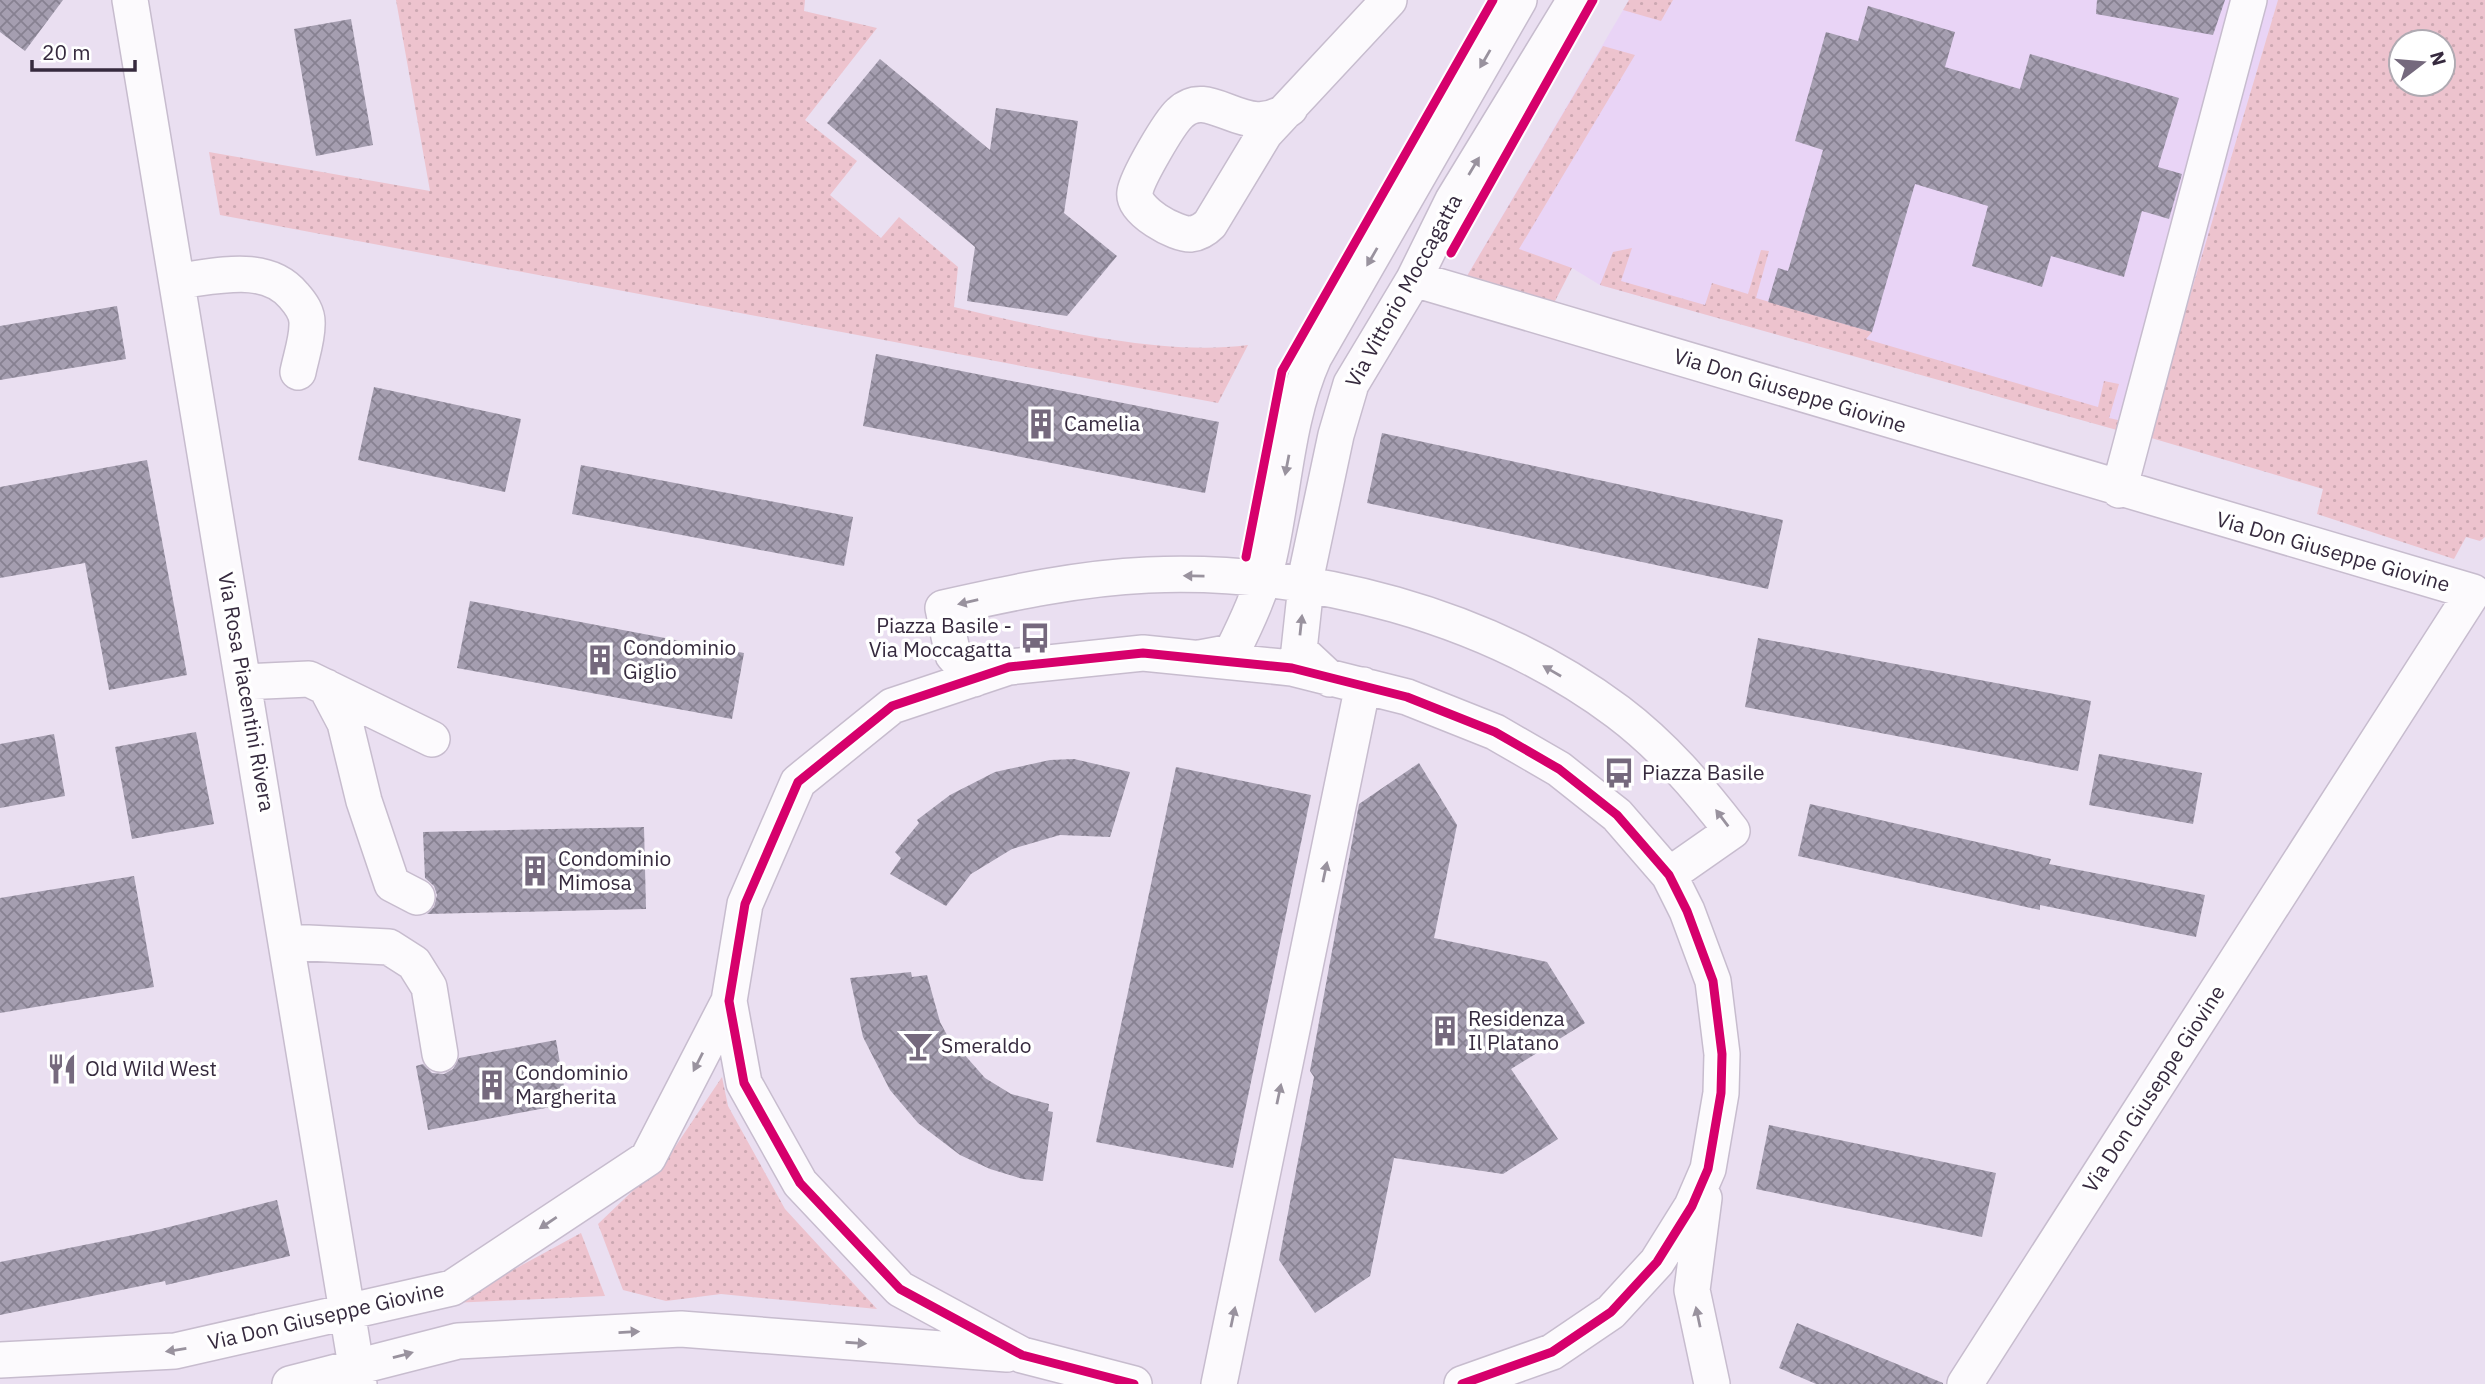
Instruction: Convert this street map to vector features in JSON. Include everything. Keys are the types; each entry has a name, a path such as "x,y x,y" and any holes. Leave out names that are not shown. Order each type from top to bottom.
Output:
{"street":[{"name":"Via Rosa Piacentini Rivera","path":"130,0 350,1312 358,1376"},
{"path":"1290,108 1279,116 1259,121 1208,104 1187,107 1176,117 1140,179 1135,192 1137,204 1144,213 1179,232 1190,234 1205,229 1216,216 1259,142 1389,0"},
{"name":"Via Vittorio Moccagatta","path":"1196,659 1232,652 1250,618 1269,561 1305,376 1519,0"},
{"name":"Via Vittorio Moccagatta","path":"1347,682 1299,650 1305,585 1345,400 1360,365 1414,279 1453,201 1575,0"},
{"path":"2119,490 2249,0"},
{"path":"177,281 240,274 268,276 290,291 303,306 308,323 298,372"},
{"name":"Via Don Giuseppe Giovine","path":"1414,279 2119,490 2473,592 1965,1384"},
{"path":"974,678 953,655 943,608 1000,595 1148,575 1262,579 1370,597 1503,645 1564,678 1619,713 1688,776 1732,831 1669,875"},
{"path":"1022,1356 900,1289 800,1183 744,1083 729,1001 746,904 798,782 892,706 1009,667 1143,653 1292,668 1407,697 1472,721 1559,769 1617,815 1669,875 1701,943 1720,1017 1721,1093 1692,1290 1712,1384"},
{"path":"244,682 309,679 432,739"},
{"path":"1219,1384 1347,682"},
{"path":"326,687 345,723 364,801 392,884 417,897"},
{"path":"288,942 390,947 414,962 429,987 440,1054"},
{"name":"Via Don Giuseppe Giovine","path":"0,1360 175,1351 452,1288 648,1158 729,1001"},
{"path":"1462,1384 1552,1352 1611,1312 1657,1262 1692,1206 1708,1169"},
{"path":"290,1384 358,1376 458,1341 681,1329 1022,1356 1134,1384"}],"shaded area":[{"path":"396,0 805,0 804,11 877,28 805,120 857,161 830,195 881,238 899,217 958,267 954,307 1062,331 1140,344 1214,348 1248,345 1218,403 220,215 209,152 430,191"},
{"path":"1629,0 2278,0 2148,437 1600,285 1572,268 1467,276"},
{"path":"1629,0 1673,0 1661,21 1623,10"},
{"path":"2278,0 2485,0 2485,537 2480,541 2466,537 2454,559 2317,514 2323,489 2148,437"},
{"path":"1603,46 1635,55 1519,249 1572,268 1554,303 1467,276"},
{"path":"1632,248 1621,281 1705,305 1712,283 1748,294 1761,250 1769,251 1756,298 1872,332 1866,339 2098,407 2104,381 2119,384 2109,418 2127,422 2124,432 1600,285 1613,252"},
{"path":"722,1077 728,1106 785,1209 877,1309 721,1294 666,1301 623,1290 598,1224 669,1156"},
{"path":"581,1233 605,1296 452,1303"}],"building":[{"path":"0,0 63,0 25,51 0,32"},
{"path":"2097,0 2225,0 2213,35 2096,14"},
{"path":"1868,6 1955,32 1945,67 2020,89 2030,54 2179,98 2158,167 2182,174 2169,219 2142,211 2124,277 2051,256 2042,287 1972,266 1988,206 1915,184 1872,332 1768,302 1778,268 1788,271 1823,150 1795,141 1826,32 1858,41"},
{"path":"351,19 373,145 316,156 294,29"},
{"path":"880,59 990,150 996,108 1078,121 1064,213 1117,256 1067,316 967,301 975,247 827,123"},
{"path":"117,306 126,359 0,380 0,326"},
{"name":"Camelia","path":"876,354 1219,422 1205,493 863,426"},
{"path":"374,387 521,419 505,492 358,460"},
{"path":"1382,433 1783,520 1768,589 1367,503"},
{"path":"147,460 187,675 109,690 85,563 0,578 0,487"},
{"path":"581,465 853,517 844,566 572,514"},
{"name":"Condominio Giglio","path":"470,601 744,653 732,719 457,668"},
{"path":"1758,638 2091,701 2078,771 1745,707"},
{"path":"196,732 214,824 132,839 115,747"},
{"path":"54,734 65,796 0,808 0,744"},
{"path":"2099,754 2202,773 2193,824 2089,805"},
{"path":"1074,759 1130,772 1110,837 1060,835 1012,849 971,874 946,906 890,874 901,858 895,852 919,823 917,820 950,795 995,772 1050,760"},
{"name":"Residenza Il Platano","path":"1419,763 1457,825 1434,938 1547,962 1585,1023 1511,1069 1558,1139 1503,1174 1394,1158 1370,1276 1315,1313 1279,1260 1314,1077 1310,1071 1359,804"},
{"path":"1176,767 1311,795 1233,1168 1096,1142"},
{"path":"1810,804 2051,859 2049,864 2205,895 2196,937 2040,905 2040,910 1798,856"},
{"name":"Condominio Mimosa","path":"644,827 646,909 427,914 434,907 437,895 434,886 425,878 423,832"},
{"path":"134,876 154,987 0,1013 0,898"},
{"path":"911,972 912,977 927,975 940,1022 947,1035 985,1078 1011,1094 1049,1104 1048,1111 1053,1112 1043,1181 1023,1179 990,1169 960,1155 918,1123 890,1090 863,1037 850,978"},
{"name":"Condominio Margherita","path":"556,1040 567,1104 428,1130 416,1066 423,1064 432,1073 444,1074 453,1069 459,1058"},
{"path":"1769,1125 1996,1173 1982,1237 1756,1189"},
{"path":"277,1200 290,1256 166,1285 165,1281 0,1315 0,1262 153,1231"},
{"path":"1797,1323 1943,1384 1816,1384 1779,1368"}],"cycle path":[{"path":"1246,557 1282,371 1493,0"},
{"path":"1451,253 1593,0"},
{"path":"1134,1384 1022,1355 900,1289 800,1183 744,1083 729,1001 745,904 798,782 892,706 1009,667 1143,653 1292,668 1407,697 1495,732 1559,769 1617,815 1669,875 1687,911 1713,981 1722,1054 1721,1093 1708,1169 1692,1206 1657,1262 1611,1312 1552,1352 1462,1384"}],"place":[{"name":"Camelia","path":"1041,424"},
{"name":"Piazza Basile - Via Moccagatta","path":"1035,638"},
{"name":"Condominio Giglio","path":"600,660"},
{"name":"Piazza Basile","path":"1619,773"},
{"name":"Condominio Mimosa","path":"535,871"},
{"name":"Residenza Il Platano","path":"1445,1031"},
{"name":"Smeraldo","path":"918,1046"},
{"name":"Old Wild West","path":"62,1069"},
{"name":"Condominio Margherita","path":"492,1085"}]}
